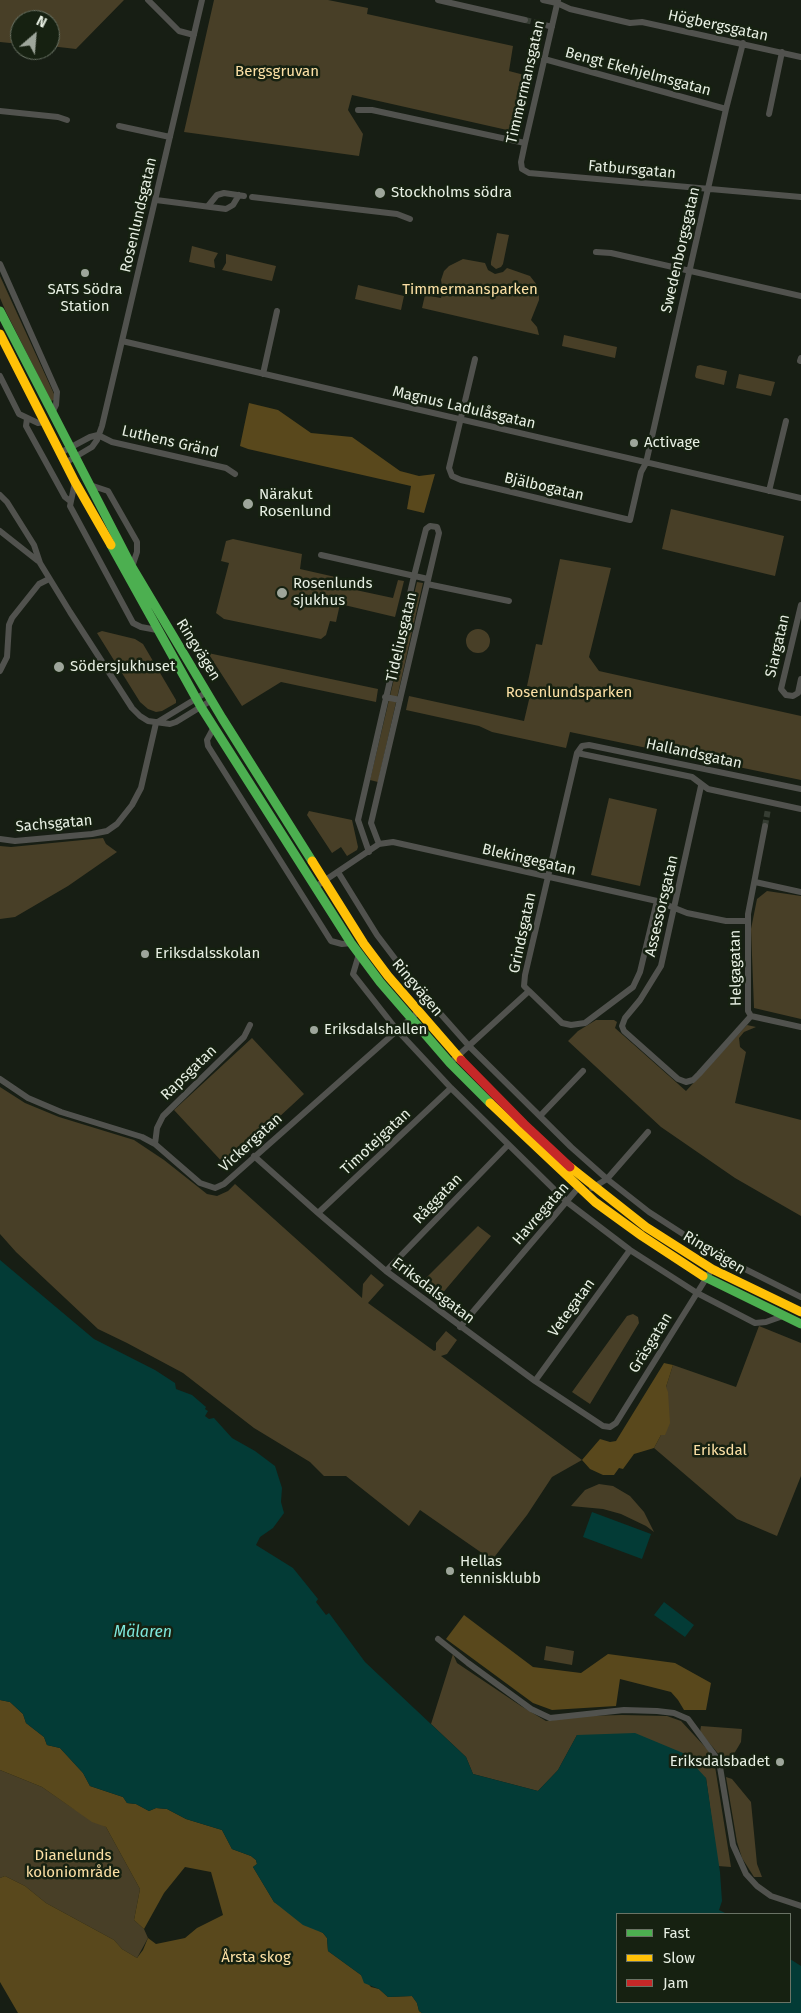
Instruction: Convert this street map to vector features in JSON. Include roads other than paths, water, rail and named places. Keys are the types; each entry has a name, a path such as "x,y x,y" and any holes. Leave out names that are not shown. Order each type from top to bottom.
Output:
{"main road":[{"name":"Ringvägen","path":"0,310 132,567 367,948 418,1012 524,1124 594,1188 646,1227 712,1269 801,1312"},
{"name":"Ringvägen","path":"0,334 75,482 199,703 351,944 410,1019 450,1063 578,1188 642,1236 706,1278 801,1324"}],"street":[{"path":"148,0 179,31 194,35"},
{"name":"Rosenlundsgatan","path":"65,463 92,447 97,440 102,426 202,0"},
{"path":"438,0 525,20"},
{"name":"Högbergsgatan","path":"543,0 558,2 570,9 630,23 642,22 801,57"},
{"name":"Timmermansgatan","path":"522,169 521,162 525,143 558,2"},
{"path":"542,24 552,26"},
{"name":"Swedenborgsgatan","path":"646,463 726,109 743,43"},
{"path":"769,114 782,52"},
{"name":"Bengt Ekehjelmsgatan","path":"544,60 726,109"},
{"path":"0,110 58,116 67,120"},
{"path":"358,110 372,110 525,143"},
{"path":"119,126 170,137"},
{"name":"Fatbursgatan","path":"522,169 530,173 801,198"},
{"path":"156,200 226,209 242,196 224,193 217,195 208,206"},
{"path":"252,197 397,214 410,219"},
{"path":"596,252 611,252 690,272 801,296"},
{"path":"0,264 57,392 56,405 52,413"},
{"path":"263,374 277,311"},
{"name":"Magnus Ladulåsgatan","path":"122,341 801,498"},
{"path":"461,420 475,359"},
{"name":"Ringvägen","path":"0,376 19,414 27,419 26,426 65,497 70,501 70,506 133,623 141,627 157,630"},
{"path":"27,419 38,423 44,422"},
{"name":"Bjälbogatan","path":"461,420 449,468 452,476 461,480 630,520 641,472 646,463"},
{"path":"769,491 786,421"},
{"path":"60,453 90,437 98,435"},
{"name":"Luthens Gränd","path":"98,435 112,442 226,468 235,474"},
{"path":"70,501 75,482"},
{"path":"90,485 108,491 137,542 132,567"},
{"path":"0,495 7,502 34,545 40,563 49,579 132,708 140,716 156,723 176,722 210,696"},
{"name":"Tideliusgatan","path":"369,852 358,820 385,697 426,529 430,526 436,527 439,533 371,823 380,844"},
{"path":"0,531 40,563"},
{"name":"Tideliusgatan","path":"321,555 414,576 428,582"},
{"path":"0,671 7,657 9,625 12,618 39,584 49,579"},
{"path":"428,582 509,602"},
{"name":"Siargatan","path":"801,605 781,689 786,695 793,696 798,693 801,679"},
{"name":"Tideliusgatan","path":"385,697 400,700"},
{"name":"Sachsgatan","path":"0,839 15,841 92,834 107,831 117,824 142,788 156,723"},
{"path":"214,727 207,740 208,746 332,941 351,944"},
{"name":"Hallandsgatan","path":"582,746 589,745 801,789"},
{"name":"Grindsgatan","path":"450,1063 529,990 524,986 525,975 577,752 582,746"},
{"name":"Hallandsgatan","path":"577,752 692,777 701,786 708,789 769,806 801,809"},
{"path":"366,786 379,788"},
{"name":"Assessorsgatan","path":"623,1022 640,1000 661,966 701,786"},
{"name":"Helgagatan","path":"623,1022 624,1031 678,1078 686,1082 693,1080 699,1074 751,1016 748,1011 748,921 765,826"},
{"name":"Blekingegatan","path":"380,844 393,842 657,901 687,913 726,921 748,921"},
{"path":"315,887 380,844"},
{"name":"Ringvägen","path":"338,872 389,952 415,985 469,1046 607,1179 649,1212 723,1258 801,1297"},
{"path":"755,882 801,892"},
{"name":"Assessorsgatan","path":"529,990 562,1023 571,1025 585,1023 633,986 640,972 657,901"},
{"path":"358,954 353,974 397,1030 451,1088 567,1202 630,1250 697,1293 754,1323 766,1322 783,1316"},
{"name":"Vickergatan","path":"0,1079 28,1098 142,1137 155,1144 200,1183 215,1188 224,1184 418,1012"},
{"path":"751,1016 801,1027"},
{"name":"Rapsgatan","path":"155,1144 162,1116 244,1037 250,1025"},
{"path":"540,1116 583,1071"},
{"name":"Timotejgatan","path":"318,1213 451,1088"},
{"name":"Havregatan","path":"460,1326 578,1188 594,1188 607,1179 648,1132"},
{"name":"Råggatan","path":"386,1271 508,1145"},
{"name":"Eriksdalsgatan","path":"254,1156 386,1271 535,1381 602,1426 610,1427"},
{"name":"Vetegatan","path":"535,1381 630,1250"},
{"name":"Gräsgatan","path":"610,1427 616,1423 712,1269"},
{"path":"438,1640 531,1709 550,1718 624,1710 657,1711 688,1719 719,1761 733,1844 746,1874 770,1896 801,1906"}],"water":[{"name":"Mälaren","path":"0,1260 94,1339 155,1370 175,1383 176,1389 192,1395 206,1407 205,1409 208,1411 205,1416 209,1419 214,1418 232,1438 255,1451 275,1466 282,1488 281,1502 284,1513 273,1528 260,1537 256,1545 293,1568 318,1599 316,1602 326,1615 329,1613 365,1662 466,1757 473,1774 538,1791 558,1770 577,1735 635,1733 683,1753 706,1778 720,1872 722,1901 719,1910 725,1913 616,1913 616,2003 791,2003 791,1960 801,1966 801,2013 422,2013 419,2011 417,2003 412,1996 388,1997 379,1989 364,1983 361,1975 328,1951 327,1938 323,1933 303,1925 274,1902 253,1867 257,1864 256,1860 251,1856 232,1849 222,1830 186,1819 167,1809 156,1808 149,1811 136,1804 127,1803 123,1797 90,1786 83,1773 60,1748 47,1745 44,1737 26,1723 23,1714 10,1702 0,1700"},
{"path":"592,1512 651,1534 642,1559 583,1537"},
{"path":"664,1602 694,1625 685,1637 654,1615"}],"tunnel":[{"path":"525,20 542,24"},
{"path":"765,826 768,809"}],"place":[{"name":"Stockholms södra","path":"380,193"},
{"name":"SATS Södra Station","path":"85,273"},
{"name":"Activage","path":"634,443"},
{"name":"Närakut Rosenlund","path":"248,504"},
{"name":"Rosenlunds sjukhus","path":"282,593"},
{"name":"Södersjukhuset","path":"59,667"},
{"name":"Eriksdalsskolan","path":"145,954"},
{"name":"Eriksdalshallen","path":"314,1030"},
{"name":"Hellas tennisklubb","path":"450,1571"},
{"name":"Eriksdalsbadet","path":"780,1762"}],"park label":[{"name":"Bergsgruvan","path":"277,72"},
{"name":"Timmermansparken","path":"470,290"},
{"name":"Rosenlundsparken","path":"569,693"},
{"name":"Eriksdal","path":"720,1451"},
{"name":"Dianelunds koloniområde","path":"73,1864"},
{"name":"Årsta skog","path":"256,1958"}]}
